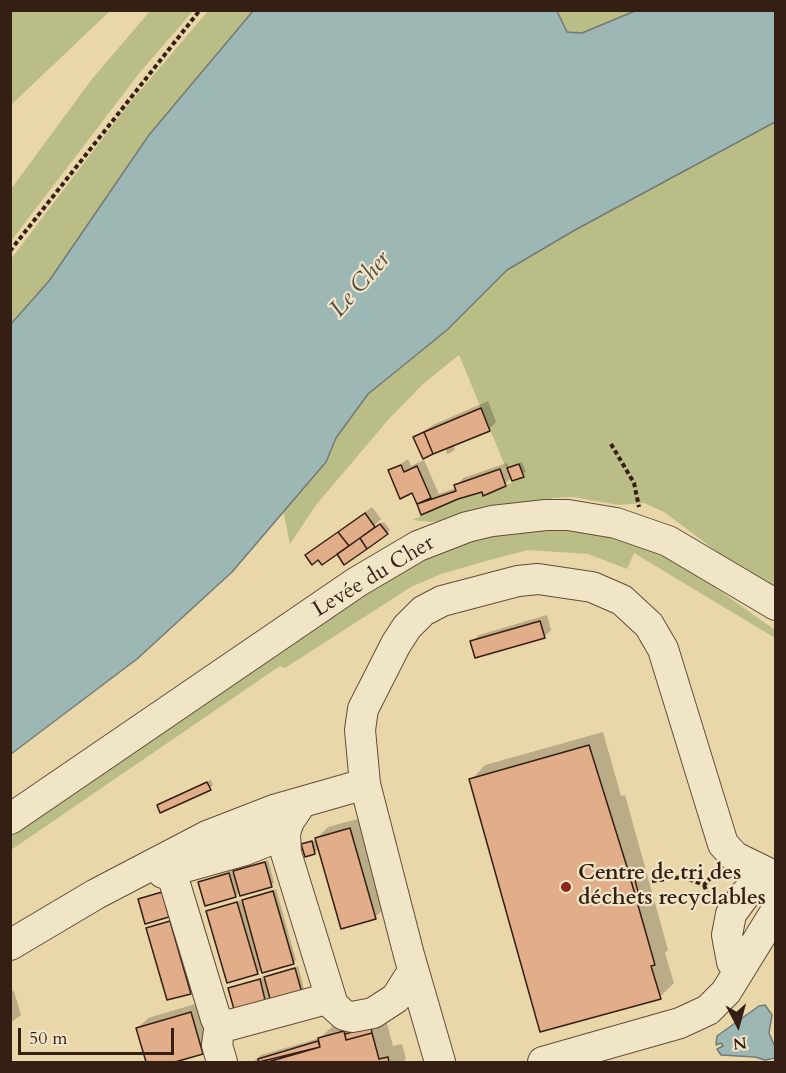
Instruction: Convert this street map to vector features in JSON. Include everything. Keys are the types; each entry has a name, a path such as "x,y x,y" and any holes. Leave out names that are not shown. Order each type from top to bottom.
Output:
{"street":[{"name":"Levée du Cher","path":"10,819 357,582 418,546 475,525 546,515 591,519 642,531 668,541 776,605"},
{"path":"440,1062 413,971 365,784 360,730 363,709 406,627 423,611 442,601 518,581 538,579 571,582 592,587 622,600 649,625 658,639 718,834 728,851 735,857 776,877"},
{"path":"10,945 119,882 207,836 296,812 365,784"},
{"path":"119,882 171,871 245,850 265,842 296,812"},
{"path":"296,812 285,833 286,854 333,1005 344,1015 352,1017 373,1013 396,998 413,971"},
{"path":"171,871 219,1023 217,1045 222,1062"},
{"path":"732,962 727,935 731,914 747,892 759,887 776,885"},
{"path":"718,1002 776,911"},
{"path":"561,1060 680,1023 708,1010 718,1002 749,989 776,947"},
{"path":"219,1023 230,1025 330,998"}],"path":[{"path":"10,251 200,10"},
{"path":"611,444 636,490 642,531"},
{"path":"652,881 682,877 704,885 722,865 735,857"}],"green space":[{"path":"11,10 110,10 110,11 11,105"},
{"path":"150,11 193,11 141,71 11,241 11,189 92,79"},
{"path":"208,11 253,11 149,135 49,281 11,324 11,259 128,105"},
{"path":"557,11 635,11 582,33 567,32"},
{"path":"775,122 775,591 740,569 664,512 644,503 618,505 573,497 554,498 431,522 412,520 458,499 482,492 483,496 524,477 519,464 506,468 459,355 423,384 388,420 316,505 290,544 283,509 326,462 336,438 368,394 447,330 507,270 575,230"},
{"path":"558,529 608,535 658,551 699,576 775,630 775,638 634,553 627,569 588,554 528,550 486,561 441,574 411,587 285,668 280,666 11,850 11,832 387,578 448,545 505,532"}],"water":[{"name":"Le Cher","path":"253,11 557,11 567,32 582,33 635,11 775,11 775,122 575,230 507,270 447,330 368,394 336,438 326,462 232,572 137,659 11,754 11,324 49,281 149,135"},
{"path":"765,1005 772,1015 769,1033 775,1047 775,1058 765,1060 755,1057 721,1055 717,1049 723,1046 721,1043 716,1045 717,1036 759,1006"}],"building":[{"path":"481,408 490,431 433,454 424,432"},
{"path":"424,432 433,454 423,459 413,437"},
{"path":"519,464 524,477 512,481 507,468"},
{"path":"401,465 404,472 417,466 431,498 417,504 412,493 400,499 388,470"},
{"path":"500,469 506,486 483,496 482,492 458,499 421,515 417,504 456,491 454,485"},
{"path":"365,513 375,527 349,546 338,532"},
{"path":"380,524 388,534 367,549 360,538"},
{"path":"338,532 349,546 322,565 318,560 312,565 305,555"},
{"path":"360,538 367,549 344,565 337,554"},
{"path":"540,621 545,638 475,658 470,641"},
{"name":"Centre de tri des déchets recyclables","path":"589,745 655,965 651,966 661,999 540,1032 469,779"},
{"path":"207,782 211,790 160,813 157,805"},
{"path":"350,828 376,919 341,929 315,838"},
{"path":"312,841 315,854 305,857 301,844"},
{"path":"265,862 272,887 240,896 233,871"},
{"path":"632,869 641,903 638,904 628,870"},
{"path":"229,873 236,897 205,906 198,882"},
{"path":"273,891 294,964 262,973 242,900"},
{"path":"162,892 169,917 145,924 138,899"},
{"path":"237,902 258,974 227,983 206,911"},
{"path":"170,921 191,994 167,1000 146,928"},
{"path":"295,968 302,993 271,1002 264,977"},
{"path":"260,979 266,1004 235,1013 228,988"},
{"path":"191,1012 203,1054 175,1062 146,1062 136,1028"},
{"path":"371,1027 372,1033 346,1040 345,1034"},
{"path":"344,1031 346,1040 372,1033 379,1059 388,1057 389,1062 268,1062 320,1047 318,1038"},
{"path":"318,1041 320,1047 259,1062 258,1059"}],"place":[{"name":"Centre de tri des déchets recyclables","path":"566,887"}]}
